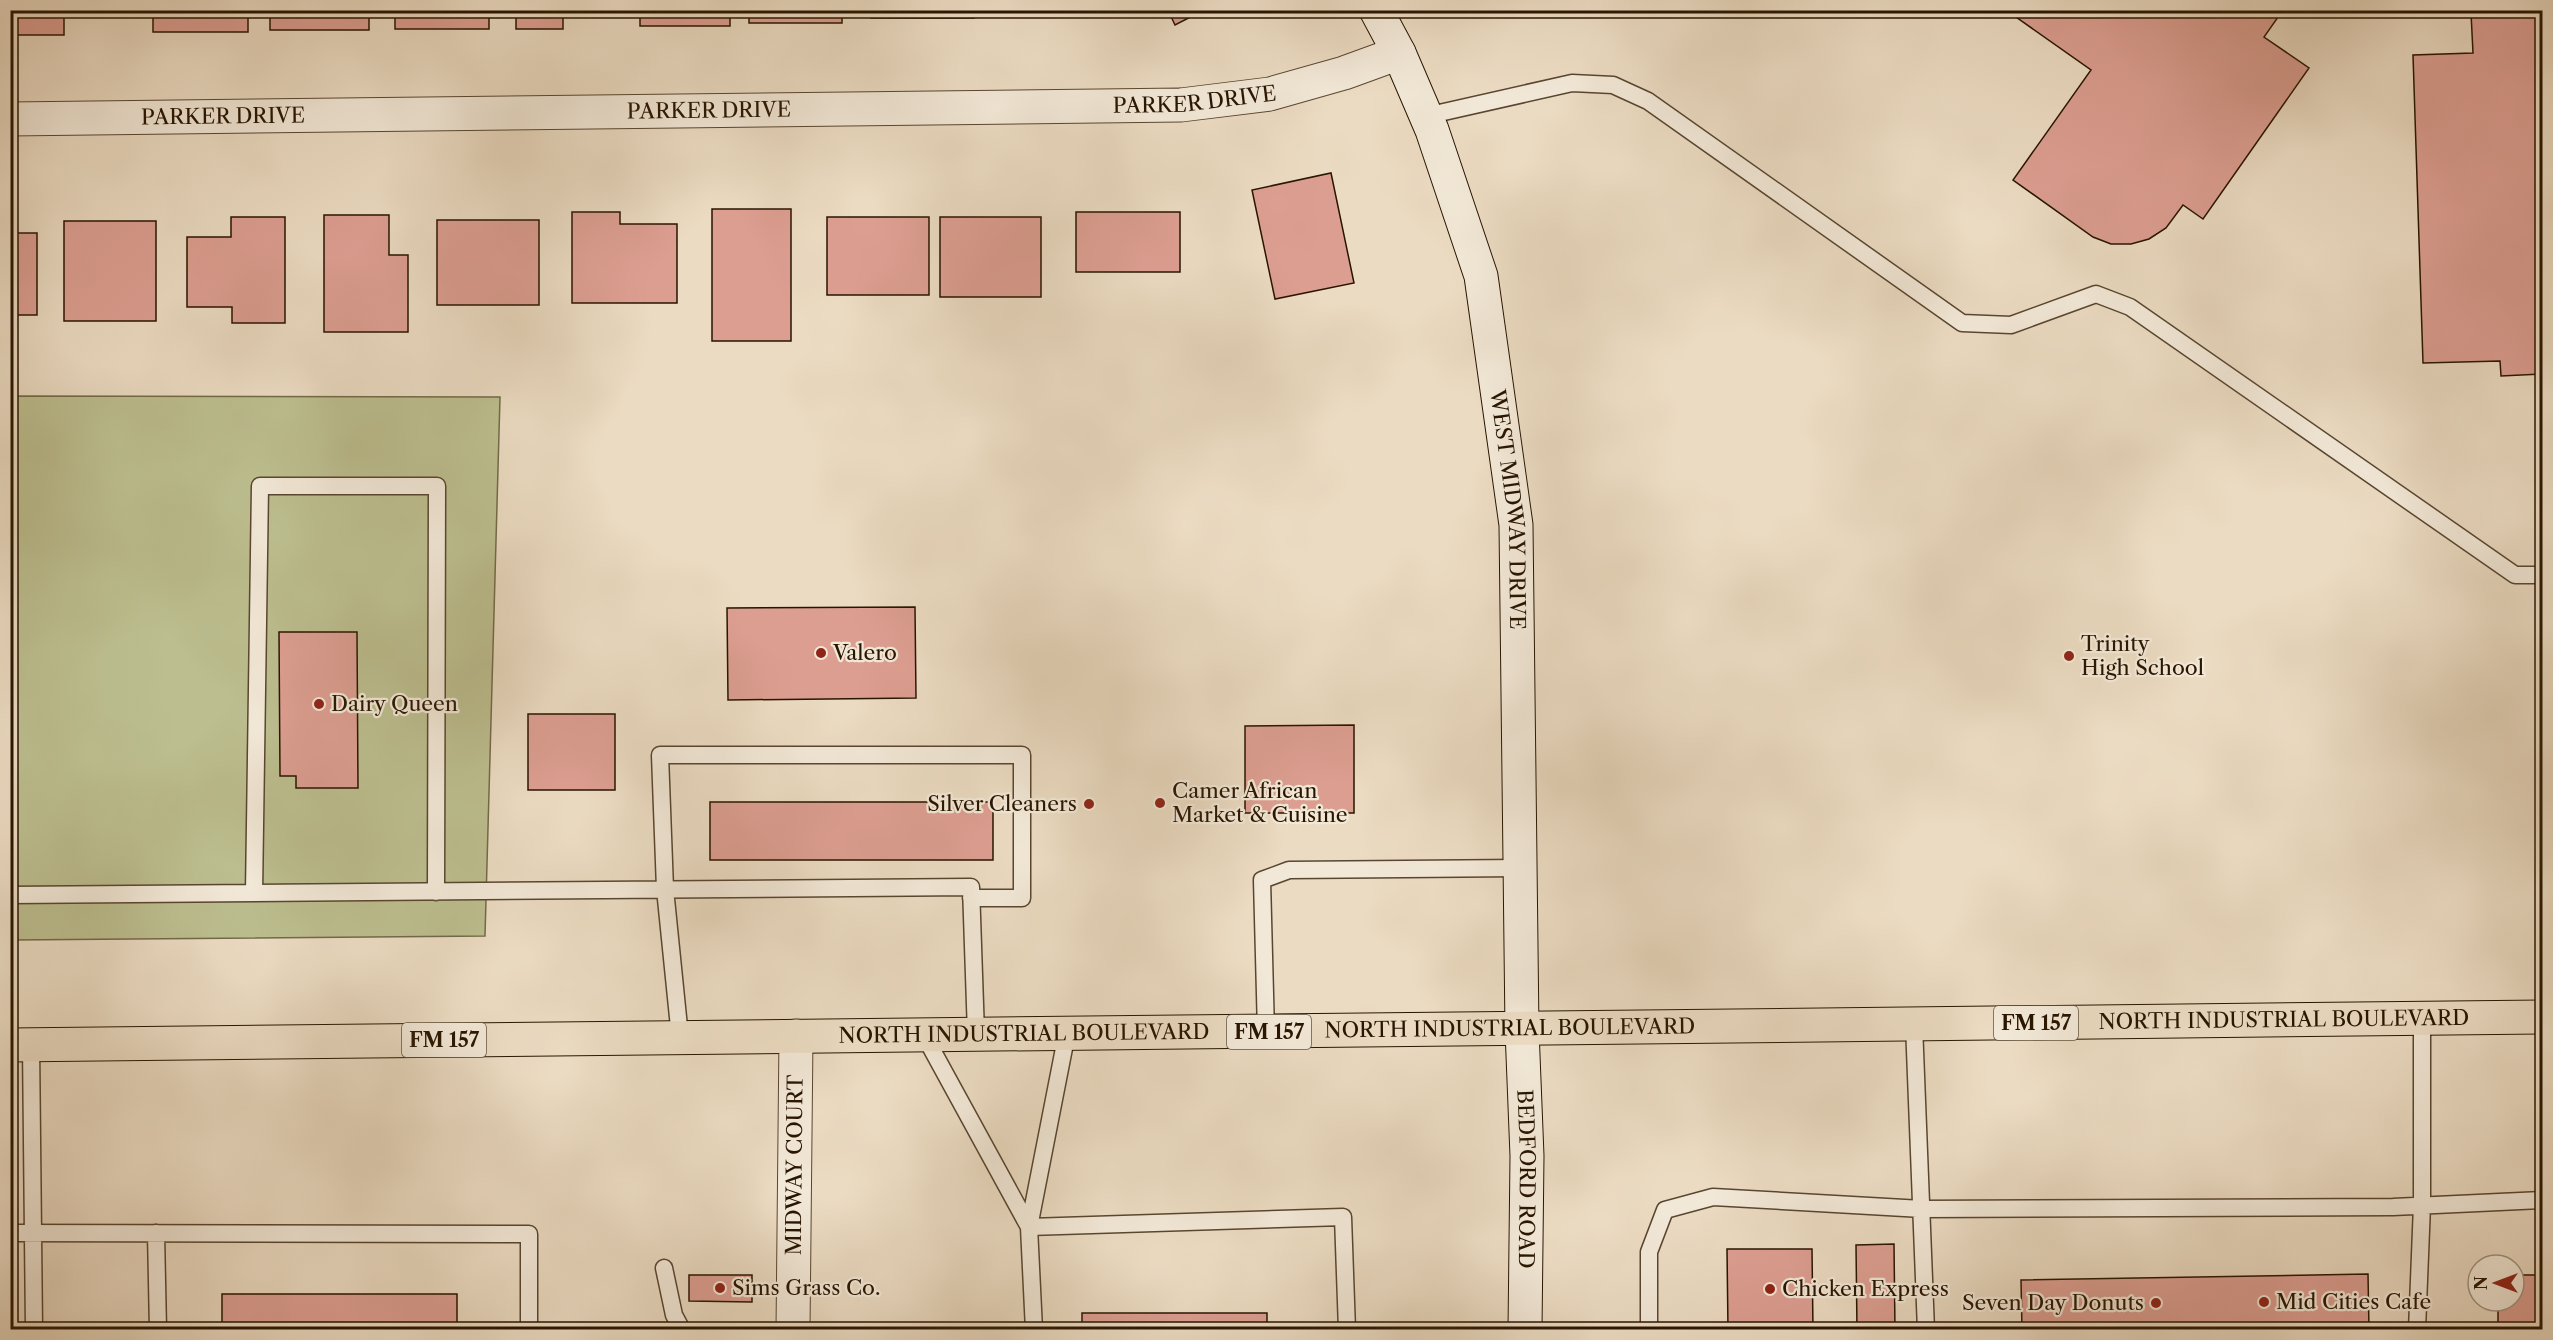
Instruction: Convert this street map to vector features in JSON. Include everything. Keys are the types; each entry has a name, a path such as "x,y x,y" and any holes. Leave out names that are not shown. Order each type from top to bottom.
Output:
{"main road":[{"name":"NORTH INDUSTRIAL BOULEVARD","path":"21,1045 2542,1017"}],"street":[{"name":"WEST MIDWAY DRIVE","path":"1376,10 1399,53 1426,116 1481,276 1516,525 1522,1030"},
{"name":"PARKER DRIVE","path":"10,119 1181,105 1270,94 1344,73 1399,53"},
{"name":"BEDFORD ROAD","path":"1522,1030 1527,1156 1524,1329"},
{"name":"MIDWAY COURT","path":"793,1329 796,1036"}],"lane":[{"path":"1426,116 1572,83 1613,86 1648,101 1962,323 2011,325 2096,294 2130,307 2515,575 2542,575"},
{"path":"254,893 260,486 437,486 436,892"},
{"path":"680,1037 665,889 660,755 1022,755 1022,898 971,898"},
{"path":"1266,1032 1262,880 1289,870 1520,868"},
{"path":"10,896 971,886 976,1034"},
{"path":"2417,1329 2422,1205 2422,1018"},
{"path":"1914,1025 1926,1329"},
{"path":"1034,1329 1029,1227 1066,1033"},
{"path":"924,1035 1029,1227"},
{"path":"21,1045 33,1233 34,1329"},
{"path":"1649,1329 1649,1252 1665,1210 1713,1197 1922,1209 2422,1205 2542,1200"},
{"path":"1029,1227 1343,1217 1347,1329"},
{"path":"10,1233 529,1234 529,1329"},
{"path":"156,1233 158,1329"},
{"path":"664,1268 674,1315 682,1329"}],"green space":[{"path":"10,396 500,397 485,936 11,940"}],"building":[{"path":"16,10 64,10 64,35 16,35"},
{"path":"153,10 248,10 248,32 153,32"},
{"path":"270,10 369,10 369,30 270,30"},
{"path":"395,10 489,10 489,29 395,29"},
{"path":"516,10 563,10 563,29 516,29"},
{"path":"640,10 730,10 730,26 640,26"},
{"path":"749,10 842,10 842,23 749,23"},
{"path":"871,10 974,10 974,18 871,18"},
{"path":"1168,10 1204,10 1175,25"},
{"path":"2006,10 2283,10 2264,37 2309,68 2203,219 2183,205 2166,228 2149,239 2131,244 2111,244 2093,237 2013,180 2091,70"},
{"path":"2542,11 2542,374 2501,376 2500,361 2423,363 2413,55 2473,53 2471,13"},
{"path":"1331,173 1354,283 1275,299 1252,190"},
{"path":"712,209 791,209 791,341 712,341"},
{"path":"572,212 620,212 620,224 677,224 677,303 572,303"},
{"path":"1076,212 1180,212 1180,272 1076,272"},
{"path":"324,215 389,215 389,255 408,255 408,332 324,332"},
{"path":"231,217 285,217 285,323 232,323 232,307 187,307 187,237 231,237"},
{"path":"827,217 929,217 929,295 827,295"},
{"path":"940,217 1041,217 1041,297 940,297"},
{"path":"437,220 539,220 539,305 437,305"},
{"path":"64,221 156,221 156,321 64,321"},
{"path":"10,233 37,233 37,315 10,315"},
{"name":"Valero","path":"915,607 916,698 728,700 727,608"},
{"name":"Dairy Queen","path":"279,632 357,632 358,788 296,788 296,776 280,776"},
{"path":"528,714 615,714 615,790 528,790"},
{"path":"1354,725 1354,813 1245,813 1245,726"},
{"path":"710,802 993,802 993,860 710,860"},
{"name":"Chicken Express","path":"1894,1244 1895,1330 1857,1330 1856,1245"},
{"name":"Chicken Express","path":"1727,1249 1812,1249 1813,1330 1728,1330"},
{"path":"2368,1274 2369,1330 2022,1330 2021,1280"},
{"name":"Sims Grass Co.","path":"689,1275 752,1275 752,1302 689,1301"},
{"path":"2526,1275 2542,1275 2542,1330 2498,1330 2498,1313 2526,1313"},
{"path":"222,1294 457,1294 457,1330 222,1330"},
{"path":"1082,1313 1267,1313 1267,1330 1082,1330"}],"place":[{"name":"Valero","path":"821,653"},
{"name":"Trinity High School","path":"2069,656"},
{"name":"Dairy Queen","path":"319,704"},
{"name":"Camer African Market & Cuisine","path":"1160,803"},
{"name":"Silver Cleaners","path":"1089,804"},
{"name":"Sims Grass Co.","path":"720,1288"},
{"name":"Chicken Express","path":"1770,1289"},
{"name":"Mid Cities Cafe","path":"2264,1302"},
{"name":"Seven Day Donuts","path":"2156,1303"}]}
